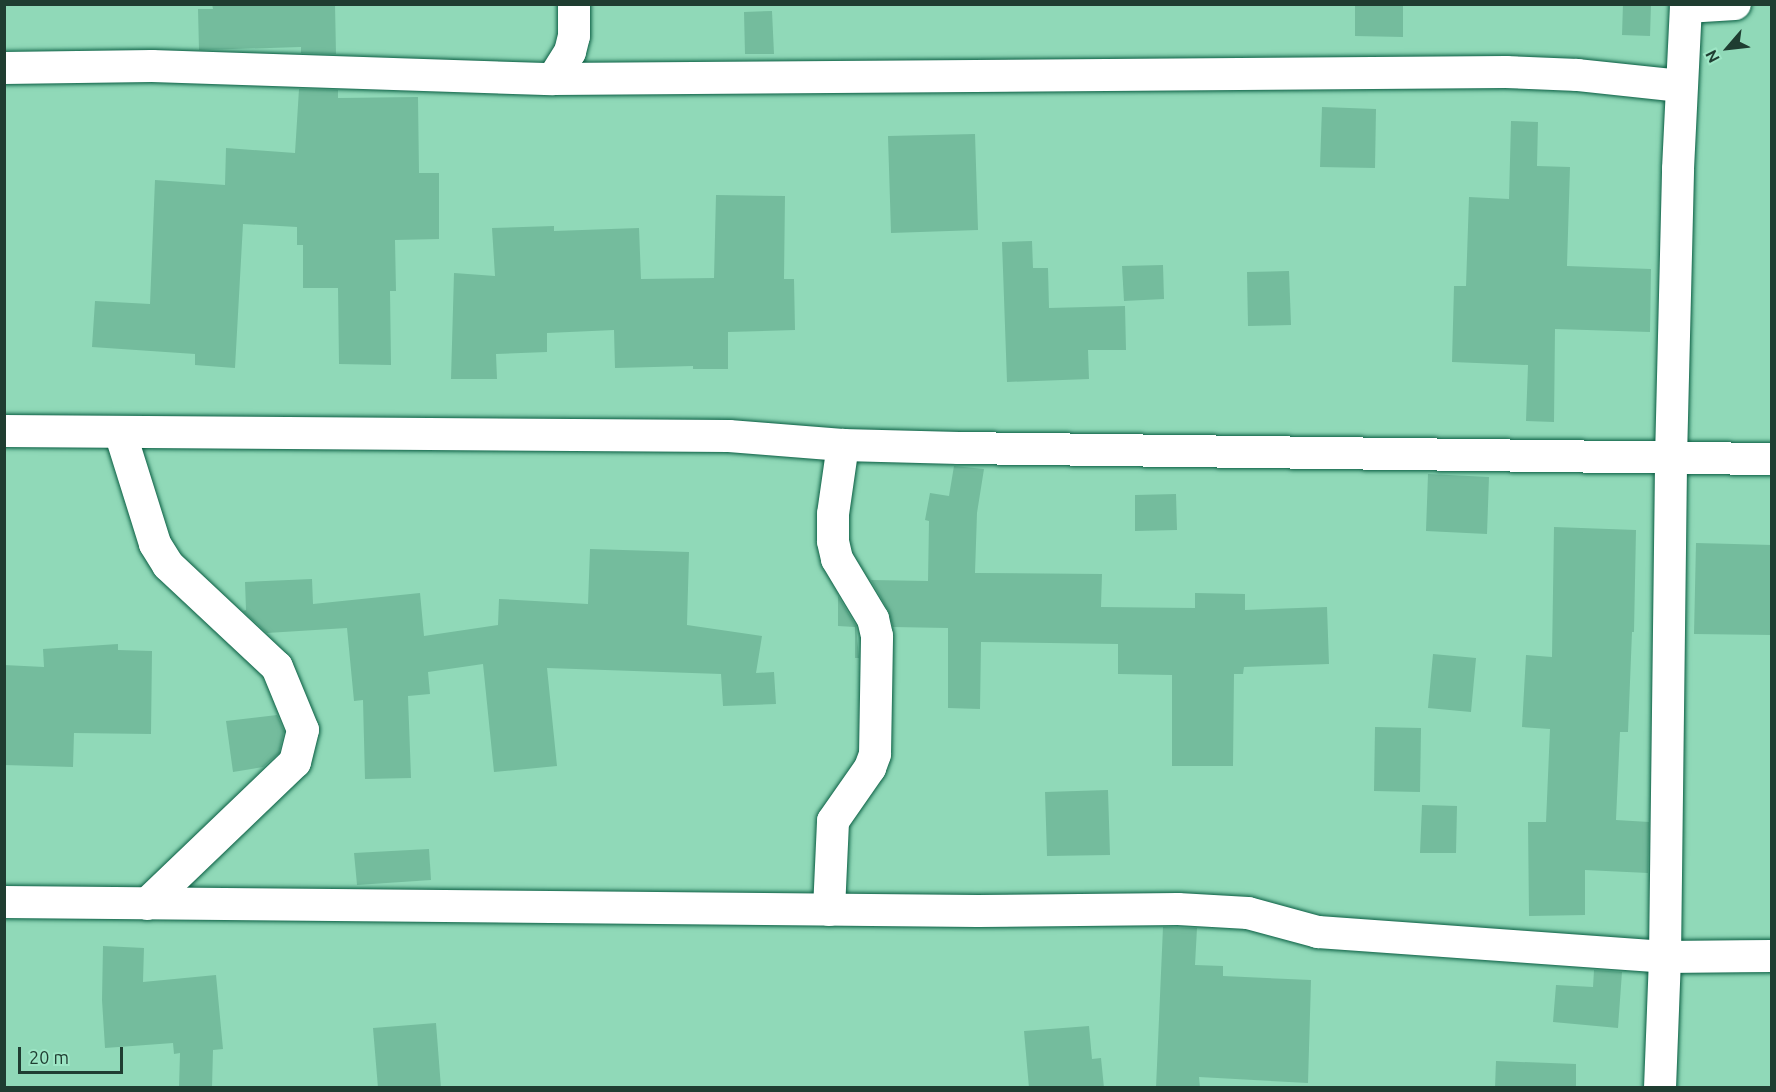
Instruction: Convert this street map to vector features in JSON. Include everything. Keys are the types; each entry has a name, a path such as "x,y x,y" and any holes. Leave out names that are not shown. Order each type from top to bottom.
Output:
{"street":[{"path":"553,79 570,52 574,36 574,4"},
{"path":"1660,1088 1665,957 1671,459 1681,86 1686,6 1735,4"},
{"path":"4,68 152,66 553,79 1506,72 1578,75 1681,86"},
{"path":"4,431 729,436 843,445 1215,453 1772,459"},
{"path":"120,432 155,544 168,565 277,667 303,730 295,762 147,904"},
{"path":"829,910 833,821 870,768 875,754 877,636 873,619 837,559 833,542 833,514 843,445"},
{"path":"4,902 829,910 1178,909 1248,913 1318,932 1665,957 1772,956"}],"building":[{"path":"212,4 335,4 336,54 301,53 301,47 199,50 198,9 213,9"},
{"path":"1355,4 1403,4 1403,37 1355,36"},
{"path":"1623,4 1651,4 1650,36 1622,35"},
{"path":"772,11 774,54 745,54 744,12"},
{"path":"299,89 338,90 338,98 418,97 419,173 439,173 439,239 395,240 396,291 390,291 391,365 339,364 338,288 303,288 303,245 297,245 297,227 243,224 235,368 195,365 195,354 92,347 95,301 150,304 155,180 225,185 226,148 295,153"},
{"path":"1322,107 1376,109 1375,168 1320,167"},
{"path":"1511,121 1538,122 1537,166 1570,167 1567,266 1651,269 1650,332 1555,329 1554,422 1526,421 1528,365 1452,362 1454,286 1466,286 1469,197 1509,199"},
{"path":"975,134 978,230 891,233 888,136"},
{"path":"716,195 785,196 784,279 794,279 795,330 728,332 728,369 693,369 693,366 615,368 614,330 547,333 547,352 496,354 497,379 451,379 454,273 495,276 492,228 554,226 554,231 639,228 641,279 714,278"},
{"path":"1032,241 1033,268 1048,268 1049,308 1125,306 1126,350 1088,350 1089,379 1007,382 1002,242"},
{"path":"1163,265 1164,299 1124,301 1122,266"},
{"path":"1289,271 1291,325 1248,326 1247,272"},
{"path":"954,466 984,469 977,513 975,573 1102,574 1101,607 1195,608 1195,593 1245,594 1245,610 1327,607 1329,664 1244,667 1243,674 1234,674 1233,766 1172,766 1172,675 1118,674 1118,644 981,642 980,709 948,708 948,628 893,627 888,610 871,580 928,581 929,521 925,520 930,493 949,496"},
{"path":"1428,474 1489,477 1487,534 1426,531"},
{"path":"1176,494 1177,530 1135,531 1135,495"},
{"path":"1554,527 1636,530 1634,632 1632,632 1628,732 1620,732 1616,820 1649,822 1648,873 1585,870 1585,915 1529,916 1528,822 1546,822 1550,729 1522,727 1526,655 1552,657"},
{"path":"1696,543 1772,545 1772,635 1694,634"},
{"path":"590,549 689,552 687,625 762,636 756,673 774,672 776,704 723,706 721,674 547,668 557,766 494,772 483,664 428,672 430,694 408,696 411,778 365,779 363,700 354,701 347,628 267,633 243,611 246,610 245,582 312,579 313,604 420,593 424,636 498,625 499,599 588,604"},
{"path":"838,596 856,626 859,658 855,658 855,627 838,626"},
{"path":"118,644 118,650 152,651 151,734 74,733 73,767 4,765 4,665 44,667 43,649"},
{"path":"1433,654 1476,658 1471,712 1428,708"},
{"path":"277,715 284,731 279,753 263,767 233,772 226,721"},
{"path":"1375,727 1421,728 1420,792 1374,791"},
{"path":"1108,790 1110,855 1047,856 1045,792"},
{"path":"1422,805 1457,806 1456,853 1420,853"},
{"path":"429,849 431,880 357,885 354,853"},
{"path":"1163,927 1197,928 1195,965 1223,966 1223,976 1311,980 1308,1083 1199,1077 1200,1088 1156,1088"},
{"path":"103,946 144,948 143,982 216,975 223,1049 213,1050 212,1088 179,1088 180,1053 174,1054 173,1043 105,1048 102,1000"},
{"path":"1594,970 1622,972 1618,1028 1553,1022 1556,985 1593,987"},
{"path":"436,1023 441,1088 378,1088 373,1028"},
{"path":"1089,1026 1092,1059 1101,1058 1104,1088 1029,1088 1024,1031"},
{"path":"1496,1061 1576,1064 1576,1088 1495,1088"}]}
